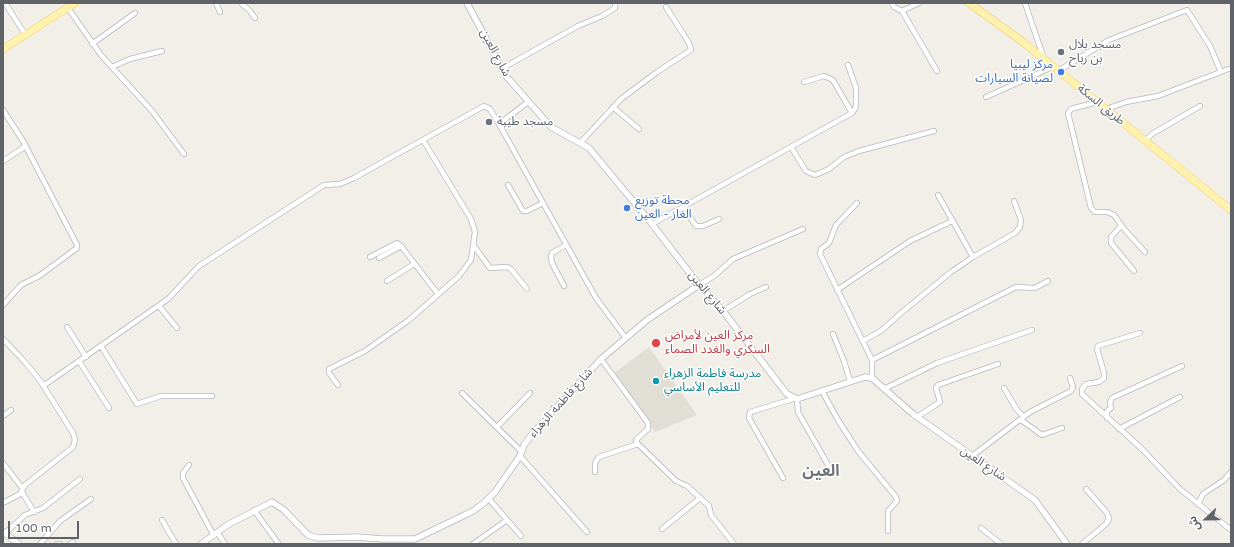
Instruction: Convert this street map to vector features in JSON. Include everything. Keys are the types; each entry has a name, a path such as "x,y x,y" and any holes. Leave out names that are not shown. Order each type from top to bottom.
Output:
{"main road":[{"path":"3,44 67,5 75,3"},
{"name":"طريق السكة","path":"969,3 1023,42 1231,210"},
{"path":"3,49 67,5"}],"street":[{"path":"5,3 23,31"},
{"path":"216,3 220,12"},
{"path":"241,3 255,18"},
{"name":"شارع العين","path":"467,3 480,24 501,69 528,102 551,127 582,142 589,148 652,224 699,285 723,311 775,380 787,394 795,399"},
{"path":"501,69 578,26 608,13 615,8 615,3"},
{"path":"892,3 894,7 902,12 937,71"},
{"path":"902,12 919,3"},
{"path":"1025,3 1045,61"},
{"path":"67,5 92,44 152,111 184,154"},
{"path":"582,142 613,107 657,72 691,50 689,43 666,7"},
{"path":"986,97 1055,69 1114,38 1187,10 1210,46 1220,72"},
{"path":"92,44 135,13"},
{"path":"112,67 130,59 162,51"},
{"path":"652,224 852,113 856,106 856,88 848,66"},
{"path":"1106,109 1121,103 1158,96 1231,68"},
{"path":"804,82 824,76 833,80 852,113"},
{"path":"499,124 528,102"},
{"path":"1097,102 1071,109 1068,116 1091,208 1098,212 1111,213 1145,252"},
{"path":"43,386 159,306 168,299 199,266 324,186 340,184 423,140 481,106 490,109 596,298 625,337"},
{"path":"1145,141 1152,134 1200,106"},
{"path":"613,107 639,129"},
{"path":"3,110 26,146 76,242 77,248 35,279 21,285 3,305"},
{"path":"791,147 806,171 815,175 829,169 844,157 859,151 934,131"},
{"path":"338,386 329,373 329,369 365,351 400,327 438,294 469,264 474,246 475,232 467,210 423,140"},
{"path":"3,160 26,146"},
{"path":"508,185 523,211 527,211 543,203"},
{"path":"938,194 973,257"},
{"path":"863,341 882,330 925,292 973,257 1018,231 1021,220 1014,200"},
{"path":"783,478 749,418 750,412 822,391 865,376 872,378 872,360 820,254 821,249 829,242 836,225 857,203"},
{"path":"683,207 696,226 703,226 719,219"},
{"path":"837,290 910,241 952,221"},
{"path":"1121,226 1111,237 1111,243 1134,271"},
{"path":"699,285 714,276 733,259 803,229"},
{"path":"370,257 397,244 401,246 438,294"},
{"path":"564,286 552,263 551,256 552,253 566,244"},
{"path":"379,258 401,246"},
{"path":"474,246 490,268 507,267 514,272 527,289"},
{"path":"387,281 414,264"},
{"path":"872,360 1016,287 1034,288 1048,282"},
{"name":"شارع فاطمة الزهراء","path":"201,544 215,533 268,503 276,503 300,529 312,537 409,542 473,511 489,499 521,454 526,441 602,359 625,337 663,308 699,285"},
{"path":"723,311 750,294 766,287"},
{"path":"159,306 177,328"},
{"path":"67,327 86,357"},
{"path":"884,389 937,363 1032,330"},
{"path":"1140,333 1102,344 1098,347 1104,378 1099,382 1086,384 1082,392 1084,397 1142,449 1172,481 1231,530"},
{"path":"832,334 844,361 850,381"},
{"path":"3,339 25,362 43,386 73,433 74,444 70,449 25,485 23,490 3,503"},
{"path":"101,346 138,404 161,396 212,396"},
{"path":"602,359 648,423 646,431 636,440 638,444 676,481 687,486 709,506 716,521 734,544"},
{"path":"79,362 109,408"},
{"path":"917,417 940,402 936,388 938,385 998,364"},
{"path":"1107,418 1107,411 1111,408 1110,403 1112,398 1182,366"},
{"name":"شارع العين","path":"872,378 917,417 1035,500 1067,544"},
{"path":"972,456 1034,410 1072,391 1073,387 1070,378"},
{"path":"1004,388 1022,418 1042,435 1062,428"},
{"path":"822,391 838,420 858,451 896,497 897,501 888,511 888,531"},
{"path":"462,393 497,427 587,532"},
{"path":"497,427 530,393"},
{"path":"1119,429 1180,397"},
{"path":"795,399 798,412 828,465"},
{"path":"3,416 11,410"},
{"path":"595,472 595,463 599,457 638,444"},
{"path":"3,463 23,490 34,512"},
{"path":"189,465 183,473 183,478 215,533 225,544"},
{"path":"1198,504 1202,494 1219,483 1231,472"},
{"path":"19,544 4,532 25,515 43,508 80,479"},
{"path":"1082,544 1106,524 1109,519 1107,513 1086,489"},
{"path":"662,529 700,498"},
{"path":"40,544 60,521 90,499"},
{"path":"489,499 521,536"},
{"path":"254,510 278,543"},
{"path":"162,520 176,544"},
{"path":"473,544 507,520"},
{"path":"981,528 1000,544"}],"shaded area":[{"path":"649,347 697,415 655,432 614,373"}],"place":[{"name":"مسجد بلال بن رباح","path":"1061,52"},
{"name":"مركز ليبيا لصيانة السيارات","path":"1061,72"},
{"name":"مسجد طيبة","path":"489,122"},
{"name":"محطة توزيع الغاز - العين","path":"627,208"},
{"name":"مركز العين لأمراض السكري والغدد الصماء","path":"656,343"},
{"name":"مدرسة فاطمة الزهراء للتعليم الأساسي","path":"656,381"}],"district":[{"name":"العين","path":"821,472"}]}
